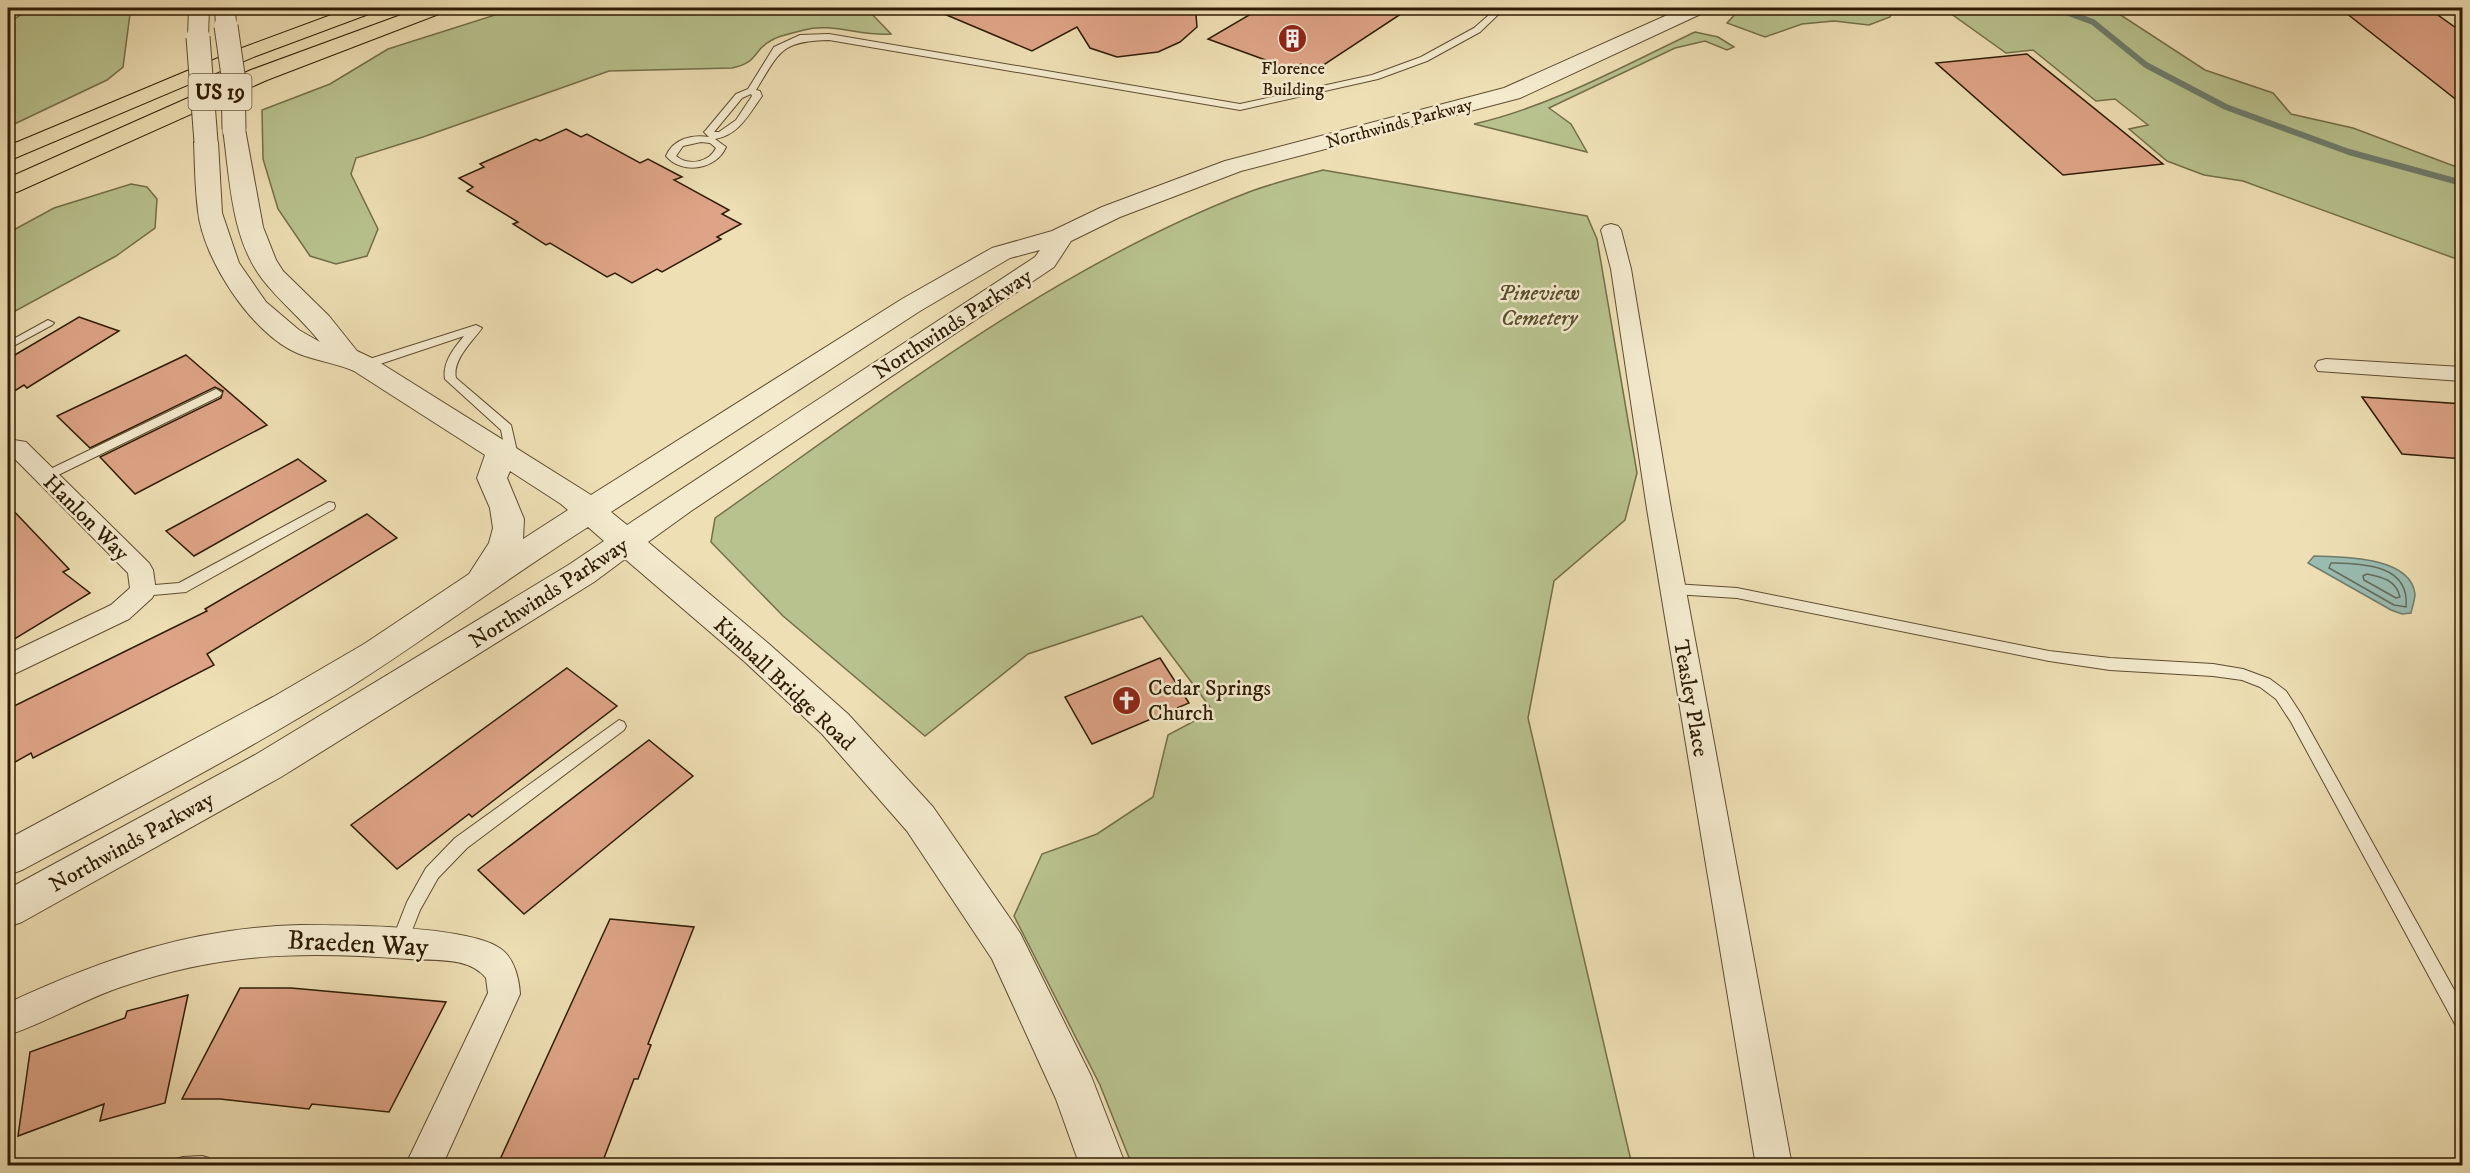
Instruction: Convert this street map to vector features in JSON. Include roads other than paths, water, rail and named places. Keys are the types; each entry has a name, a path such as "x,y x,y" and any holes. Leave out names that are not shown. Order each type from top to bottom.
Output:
{"highway":[{"name":"US 19","path":"8,154 249,52 367,8"},
{"name":"US 19","path":"8,187 259,75 437,8"}],"street":[{"name":"Kimball Bridge Road","path":"199,8 198,37 210,213 226,263 257,308 289,336 307,347 355,361"},
{"name":"Northwinds Parkway","path":"8,858 162,778 376,653 589,511 911,305 1001,253 1060,236 1111,212 1233,166 1512,93 1687,10"},
{"name":"Kimball Bridge Road","path":"225,17 233,75 234,129 250,227 263,260 273,276 355,361 572,496 757,652 835,724 920,819 1006,946 1075,1092 1103,1166"},
{"name":"Teasley Place","path":"1611,230 1621,269 1774,1166"},
{"name":"Northwinds Parkway","path":"8,909 268,766 582,573 680,503 1045,262 1060,236"},
{"path":"2326,366 2463,374"},
{"name":"Hanlon Way","path":"8,447 18,448 140,570 142,591"},
{"path":"478,584 507,542 506,506 492,478 507,457"},
{"path":"8,666 120,612 142,591"},
{"name":"Braeden Way","path":"8,1019 85,983 187,952 262,939 301,938 399,944 455,948 482,954 497,965 504,979 504,994 423,1166"}],"lane":[{"path":"751,91 758,93 757,96 731,130 712,138 681,144 675,147 671,156 678,163 685,164 711,160 720,152 721,147 712,138 709,132 739,96 751,91 777,49 800,38 819,36 1228,106 1250,107 1375,77 1424,59 1477,30 1501,8"},
{"path":"1642,8 1650,11 1687,10"},
{"path":"8,346 48,322"},
{"path":"355,361 480,326 460,348 448,370 451,379 507,428 507,457"},
{"path":"46,476 216,393"},
{"path":"142,591 181,588 329,506"},
{"path":"1674,589 1737,593 2049,656 2110,664 2213,670 2243,675 2265,683 2282,694 2463,1020"},
{"path":"399,944 413,908 432,873 461,843 619,726"},
{"path":"183,1166 207,1165"}],"water":[{"path":"2314,556 2374,561 2401,572 2411,581 2415,594 2411,613 2402,614 2391,610 2308,563"}],"waterway":[{"path":"2055,8 2093,22 2146,65 2226,107 2349,152 2462,183"}],"place":[{"name":"Florence Building","path":"1293,39"},
{"name":"Cedar Springs Church","path":"1127,700"}],"park label":[{"name":"Pineview Cemetery","path":"1539,304"}]}
